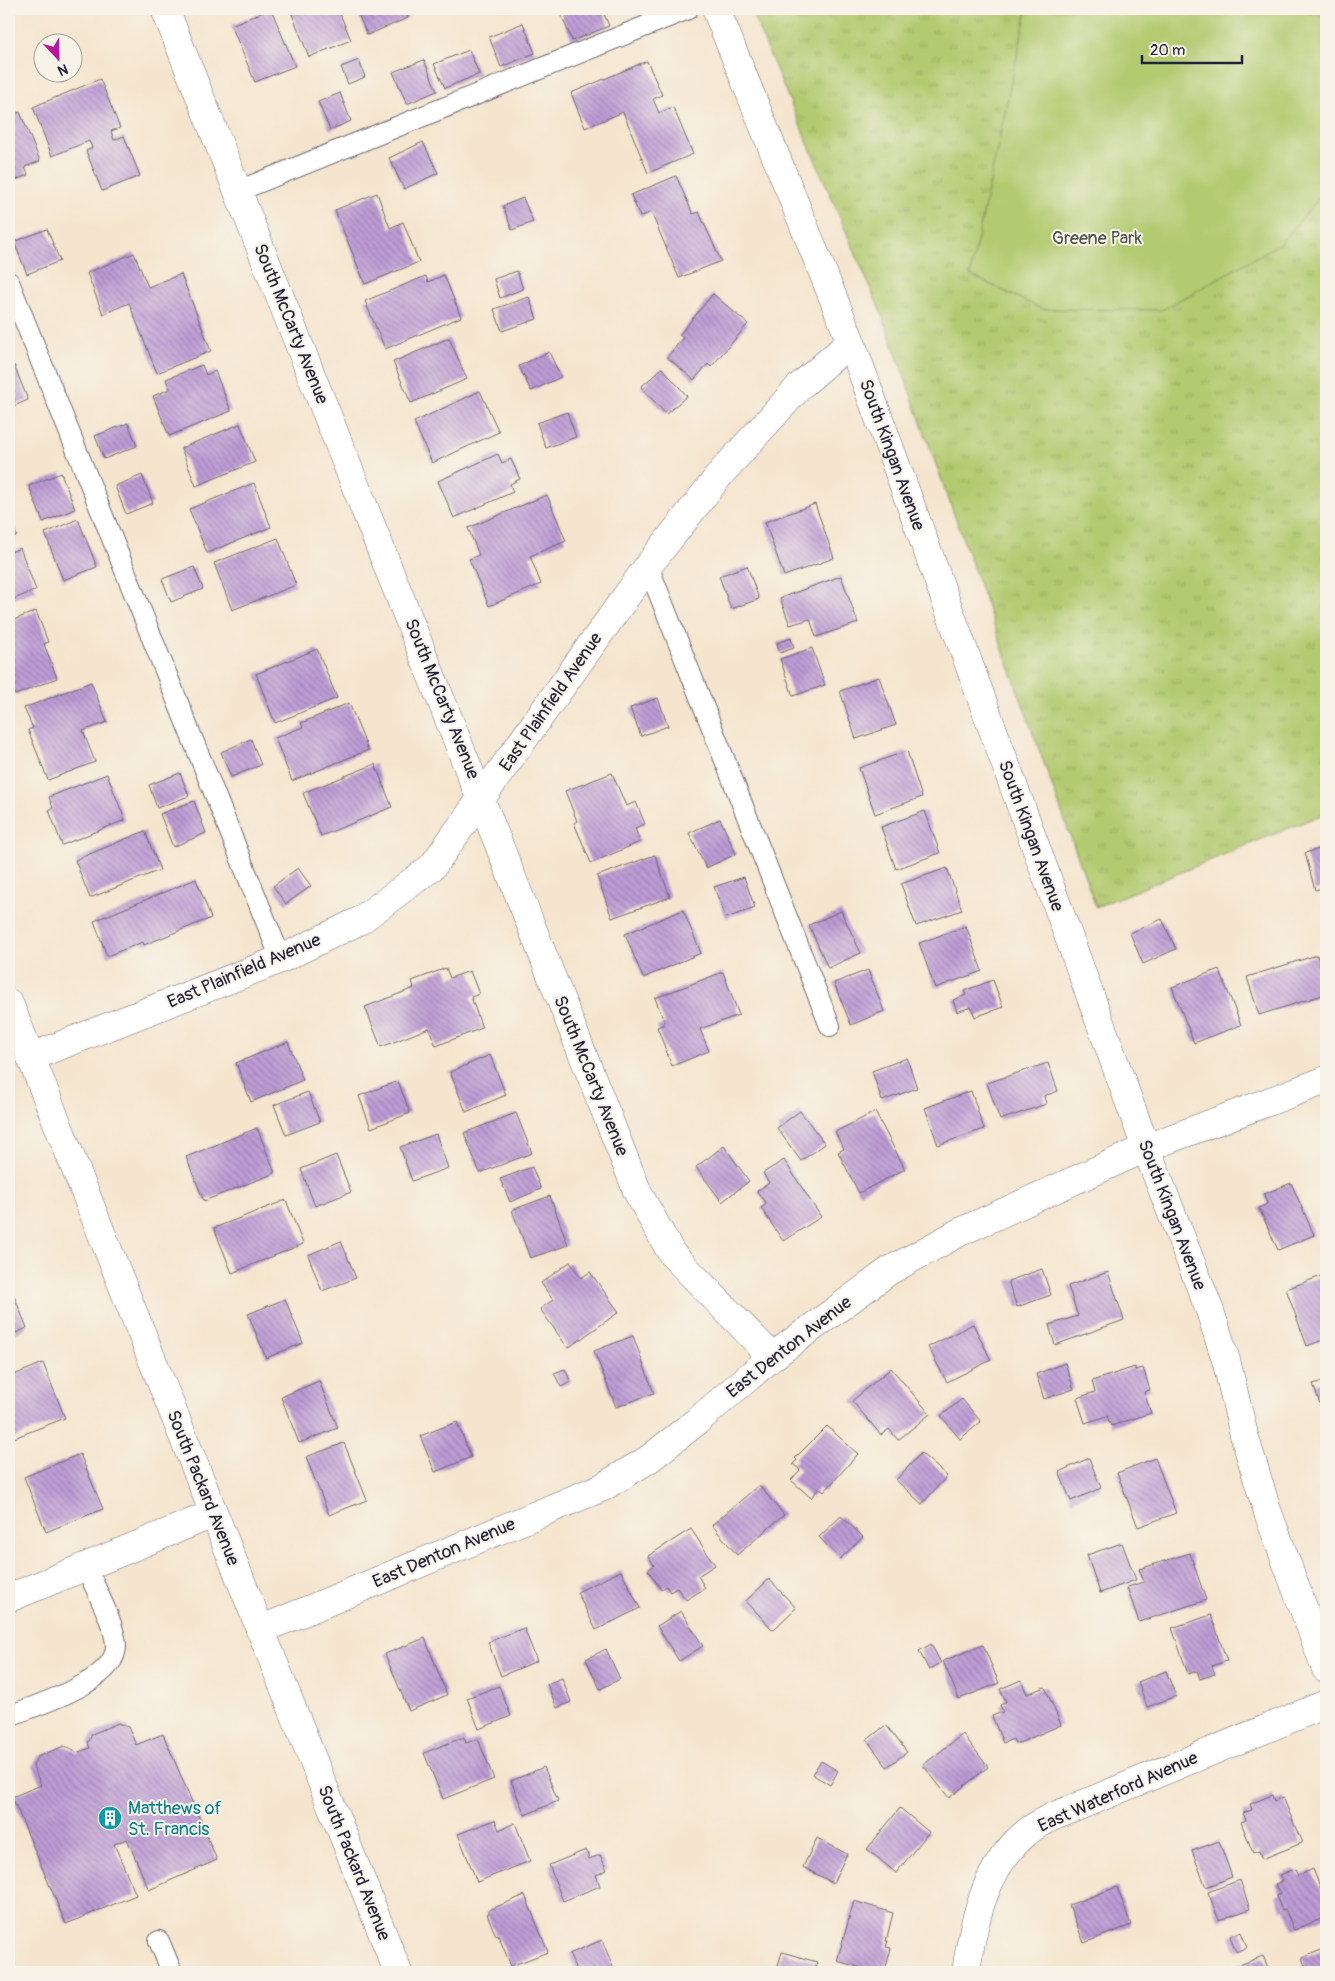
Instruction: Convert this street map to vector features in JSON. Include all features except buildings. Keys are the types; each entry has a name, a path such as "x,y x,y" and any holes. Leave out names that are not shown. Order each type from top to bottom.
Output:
{"street":[{"name":"South McCarty Avenue","path":"165,9 638,1193 672,1254 772,1357"},
{"name":"South Kingan Avenue","path":"716,9 850,342 1146,1148 1210,1312 1226,1360 1244,1435 1268,1513 1326,1670"},
{"name":"East Plainfield Avenue","path":"31,1057 280,959 361,920 432,867 648,566 722,472 800,386 850,342"},
{"name":"South Packard Avenue","path":"9,1003 398,1972"},
{"name":"East Denton Avenue","path":"260,1630 604,1487 649,1459 772,1357 889,1271 960,1232 1146,1148 1326,1080"},
{"path":"9,1598 213,1514"},
{"name":"East Waterford Avenue","path":"966,1972 970,1944 980,1906 994,1870 1026,1832 1052,1817 1326,1704"}],"lane":[{"path":"238,191 688,9"},
{"path":"9,282 280,959"},
{"path":"648,566 830,1026"},
{"path":"9,1716 79,1688 103,1672 114,1656 116,1645 112,1627 86,1566"},
{"path":"160,1941 172,1972"}],"green space":[{"name":"Greene Park","path":"750,9 1326,9 1326,813 1096,907 882,315"},
{"path":"1027,9 1294,9 1326,17 1326,190 1281,243 1162,310 1042,309 970,275"}],"place":[{"name":"Matthews of St. Francis","path":"110,1818"}]}
